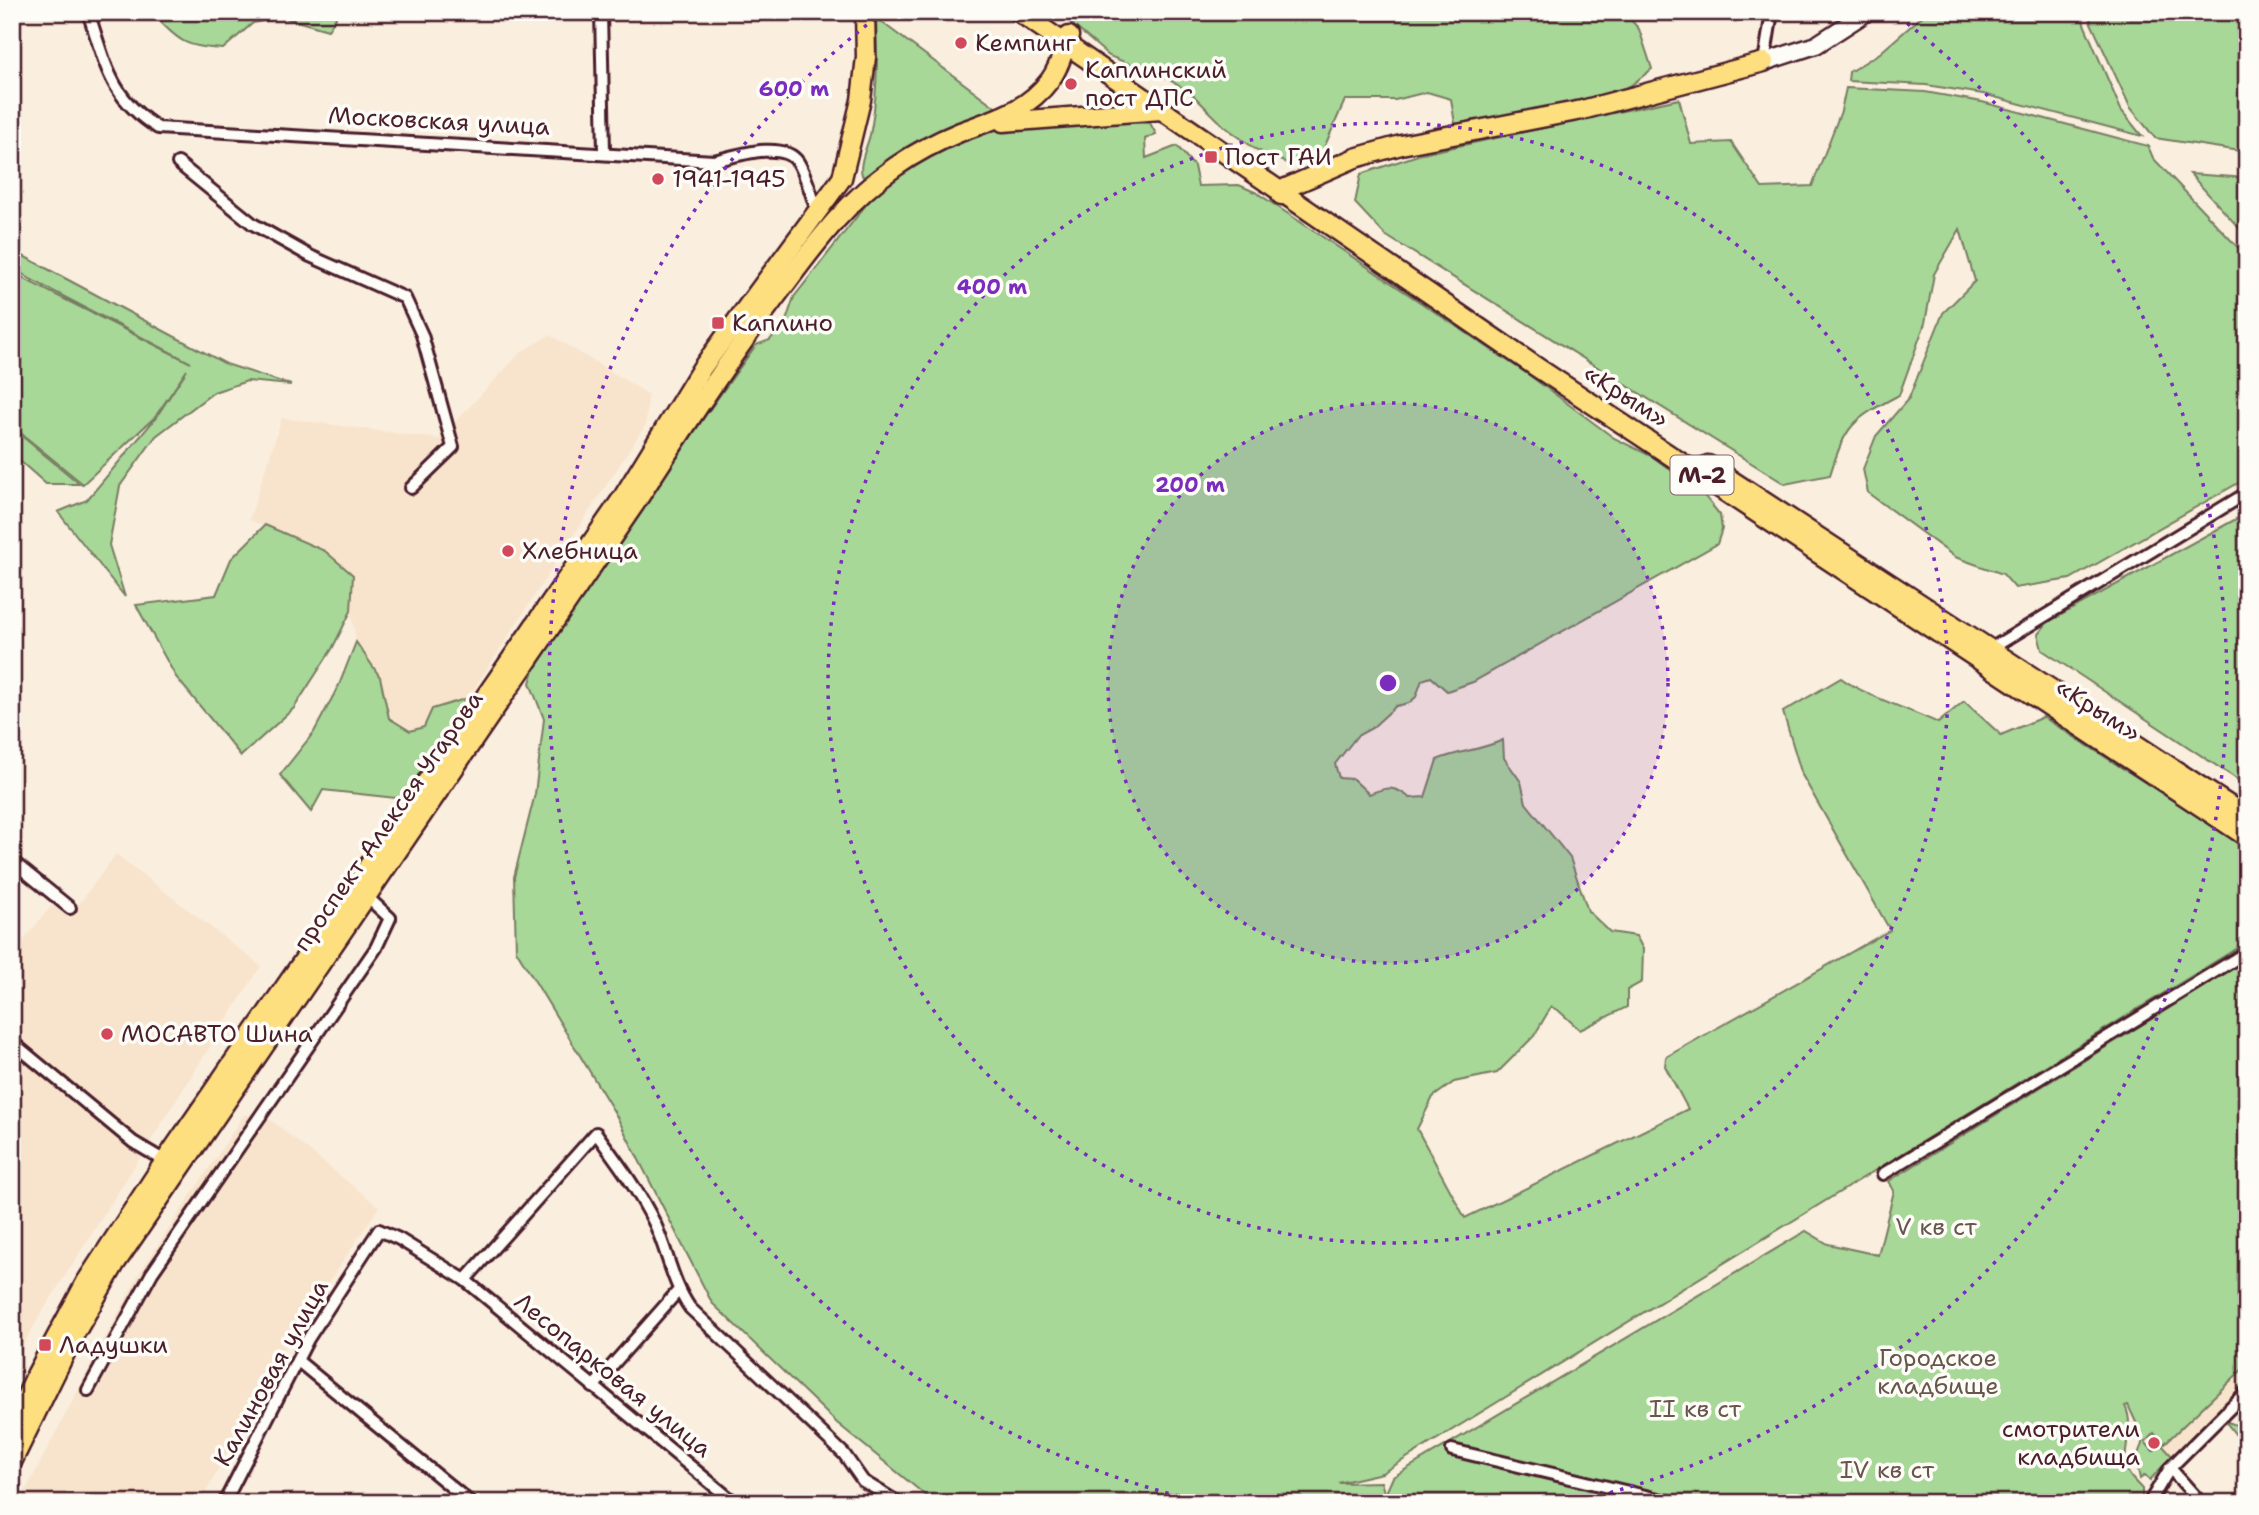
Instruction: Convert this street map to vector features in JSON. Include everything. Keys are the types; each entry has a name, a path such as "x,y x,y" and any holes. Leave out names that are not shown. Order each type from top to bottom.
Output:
{"main road":[{"path":"824,219 842,178 855,136 866,57 864,12"},
{"name":"«Крым»","path":"1019,12 1067,41 1284,192"},
{"name":"«Крым»","path":"1034,12 1067,41 1161,110 1986,655 2247,837"},
{"path":"1284,192 1356,158 1401,145 1582,110 1764,62 1816,45 1867,12"},
{"name":"проспект Алексея Угарова","path":"12,1462 74,1335 171,1166 824,219 895,167 930,146 986,124 1028,103 1052,79 1067,41"},
{"path":"986,124 1161,110"},
{"name":"проспект Алексея Угарова","path":"12,1427 36,1375 86,1282 366,896 629,501"},
{"name":"«Крым»","path":"1986,655 2247,817"}],"street":[{"name":"Московская улица","path":"88,12 117,93 143,119 158,128 604,152 714,161 764,150 786,153 797,160 824,219"},
{"path":"601,12 604,152"},
{"path":"1764,62 1772,12"},
{"path":"177,163 253,224 310,256 405,298 422,335 453,447 411,488"},
{"path":"1986,655 2247,493"},
{"path":"12,861 70,908"},
{"path":"88,1390 152,1273 376,948 390,918 366,896"},
{"path":"1883,1174 2247,952"},
{"path":"12,1042 134,1142 171,1166"},
{"path":"465,1280 596,1133 631,1179 655,1225 678,1291 690,1308 844,1454 863,1481 899,1503"},
{"name":"Лесопарковая улица","path":"379,1230 399,1239 465,1280 735,1503"},
{"name":"Калиновая улица","path":"224,1503 308,1339 379,1230"},
{"path":"593,1387 678,1291"},
{"path":"298,1361 471,1503"},
{"path":"2149,1503 2171,1468 2247,1391"},
{"path":"1452,1450 1675,1503"},
{"path":"2171,1468 2201,1503"}],"shaded area":[{"path":"550,335 648,394 646,424 468,698 432,709 424,727 410,731 389,718 380,677 356,642 351,611 353,575 325,551 249,520 282,418 439,439 521,352"},
{"path":"116,854 261,966 12,1364 12,954 52,905 71,915"},
{"path":"244,1115 267,1117 379,1207 279,1357 200,1503 19,1503 139,1274"},
{"path":"2247,1362 2247,1385 2172,1456 2162,1445 2153,1451 2145,1442"}],"green space":[{"path":"123,12 334,12 336,18 328,30 282,17 253,23 223,49 193,45 172,33 157,18 132,19"},
{"path":"1058,12 1624,12 1639,29 1652,69 1630,86 1587,100 1455,124 1451,99 1427,92 1395,100 1345,100 1320,157 1286,163 1255,149 1224,126 1193,95 1168,79 1109,56"},
{"path":"1927,12 2082,12 2084,24 2121,110 2142,136 1983,94 1926,85 1848,81 1849,72 1880,53"},
{"path":"2089,12 2247,12 2247,152 2155,138 2130,107 2091,23"},
{"path":"876,18 998,109 938,131 863,177 862,162 873,120 876,91"},
{"path":"1846,88 1925,92 1982,102 2148,146 2153,158 2247,257 2247,478 2070,579 2015,588 2003,574 1955,557 1868,493 1863,469 1876,436 1909,398 1943,313 1975,281 1960,229 1934,274 1925,323 1899,395 1853,425 1841,444 1830,475 1785,484 1385,235 1355,203 1361,174 1421,154 1679,99 1691,144 1731,142 1762,188 1812,186 1841,111"},
{"path":"1150,123 1156,134 1145,139 1146,158 1177,146 1194,166 1198,186 1239,185 1257,193 1529,375 1614,438 1653,457 1703,494 1720,515 1722,529 1717,544 1473,682 1447,691 1431,677 1422,680 1416,697 1409,703 1396,706 1372,728 1357,736 1335,764 1339,778 1353,779 1369,794 1390,788 1410,798 1425,797 1437,760 1503,740 1504,758 1521,782 1526,803 1570,858 1588,911 1610,932 1636,936 1643,949 1642,982 1627,990 1627,1007 1580,1030 1551,1007 1534,1036 1497,1073 1454,1082 1433,1097 1417,1129 1465,1218 1688,1109 1665,1066 1666,1057 1890,930 1802,775 1783,712 1841,678 1851,685 1938,723 1964,701 2001,735 2043,717 2247,848 2247,942 1382,1473 1338,1483 1381,1482 1385,1495 1393,1477 1806,1231 1828,1244 1878,1255 1894,1191 1889,1181 2247,960 2247,1365 2164,1444 2154,1433 2145,1442 2153,1451 2161,1444 2172,1456 2150,1480 2145,1475 2140,1479 2136,1459 2142,1444 2140,1431 2128,1405 2125,1406 2129,1422 2126,1464 2129,1475 2142,1489 2142,1503 935,1503 837,1423 712,1303 616,1115 516,950 514,877 535,794 544,719 530,683 534,670 705,416 756,345 770,340 787,318 794,297 869,201 901,172 944,144 1000,125"},
{"path":"2190,174 2247,178 2247,237"},
{"path":"12,250 226,364 291,385 247,381 214,392 156,436 120,486 109,545 125,597 58,512 87,500 155,419 187,370 155,417 83,484 12,426 12,270 28,281 191,363 30,279 12,267"},
{"path":"12,428 80,484 46,484 12,454"},
{"path":"2247,513 2247,786 2042,650 2038,634 2048,622"},
{"path":"265,525 325,551 353,575 351,611 332,649 294,708 241,756 176,677 136,605 216,595 231,559"},
{"path":"356,642 380,677 389,718 410,731 424,727 432,709 468,698 464,714 409,793 396,798 323,790 311,812 280,775 314,732 339,685"},
{"path":"2247,1418 2247,1449 2225,1421 2236,1425"}],"place":[{"name":"Кемпинг","path":"961,43"},
{"name":"Каплинский пост ДПС","path":"1071,84"},
{"name":"Пост ГАИ","path":"1211,157"},
{"name":"1941-1945","path":"658,179"},
{"name":"Каплино","path":"718,323"},
{"name":"Хлебница","path":"508,551"},
{"name":"МОСАВТО Шина","path":"107,1034"},
{"name":"Ладушки","path":"45,1345"},
{"name":"смотрители кладбища","path":"2154,1443"}],"park label":[{"name":"V кв ст","path":"1936,1227"},
{"name":"Городское кладбище","path":"1938,1372"},
{"name":"II кв ст","path":"1695,1409"},
{"name":"IV кв ст","path":"1887,1470"}]}
